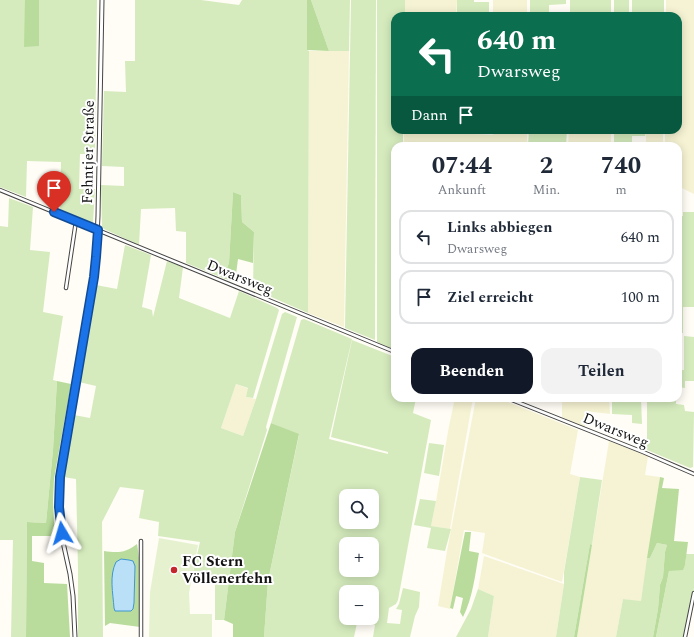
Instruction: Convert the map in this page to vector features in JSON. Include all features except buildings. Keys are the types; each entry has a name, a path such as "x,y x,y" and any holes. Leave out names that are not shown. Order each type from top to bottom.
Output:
{"street":[{"name":"Fehntjer Straße","path":"75,637 73,596 60,518 59,485 62,459 94,272 98,230 102,0"},
{"name":"Dwarsweg","path":"0,190 391,350"},
{"path":"66,288 76,221"},
{"name":"Dwarsweg","path":"516,402 643,452 694,474"},
{"path":"141,541 141,637"},
{"path":"685,637 694,593"}],"shaded area":[{"path":"405,0 457,0 456,12 405,12"},
{"path":"493,0 527,0 527,12 493,12"},
{"path":"666,0 694,0 694,194 682,188 682,142 665,142 665,134 682,134 682,12 666,12"},
{"path":"309,51 349,51 344,327 308,313"},
{"path":"404,134 527,134 527,142 404,142"},
{"path":"569,134 611,134 611,142 568,142"},
{"path":"646,134 663,134 663,142 646,142"},
{"path":"236,384 249,389 246,397 256,399 243,436 221,428"},
{"path":"454,402 472,402 450,529 431,526"},
{"path":"475,402 508,402 578,430 570,474 580,477 562,582 482,553 485,533 464,530 450,609 438,606"},
{"path":"562,402 609,402 610,414 585,411 585,428 562,417"},
{"path":"609,441 648,456 645,475 660,477 641,602 623,599 616,637 577,637"},
{"path":"484,556 564,584 556,637 488,637 494,596 478,589"}],"green space":[{"path":"0,0 97,0 95,154 80,154 79,189 95,189 93,222 91,224 60,211 61,162 27,161 26,197 0,187"},
{"path":"25,0 39,0 39,46 24,47"},
{"path":"135,0 201,0 239,5 242,0 307,0 307,50 309,51 308,313 253,289 254,232 242,222 241,195 233,192 229,263 223,278 186,263 186,232 176,231 175,208 141,209 139,245 102,227 101,185 124,186 124,167 102,166 104,91 126,92 125,61 135,61"},
{"path":"307,0 311,0 329,51 307,50"},
{"path":"311,0 350,0 349,51 329,51"},
{"path":"351,0 376,0 375,340 345,328"},
{"path":"377,0 405,0 405,12 391,12 391,134 403,134 403,142 391,142 391,348 377,342"},
{"path":"457,0 489,2 489,12 457,12"},
{"path":"530,0 566,0 566,4 549,5 549,12 530,12"},
{"path":"570,0 611,0 611,12 570,12"},
{"path":"614,0 629,0 629,12 614,12"},
{"path":"632,0 664,0 664,12 632,12"},
{"path":"529,134 567,134 566,142 528,142"},
{"path":"614,134 645,134 645,136 632,136 632,142 614,142"},
{"path":"233,192 241,195 242,222 254,232 253,263 238,259 235,282 223,278 229,263"},
{"path":"9,198 33,207 30,250 50,252 43,312 63,316 53,380 57,381 53,450 46,523 27,522 26,637 11,637 13,540 0,540 0,226 8,227"},
{"path":"683,212 694,212 694,307 683,307 682,333 682,216"},
{"path":"125,245 151,255 142,307 152,310 153,317 167,261 183,267 179,298 230,318 239,291 279,310 253,398 246,397 248,388 236,384 221,428 243,436 282,314 285,312 297,317 266,427 267,430 235,532 224,620 215,620 215,578 193,572 200,542 158,536 159,522 139,518 144,490 120,487 102,522 103,637 78,637 76,479 63,477 74,415 90,418 96,386 79,382 96,285 117,289"},
{"path":"304,319 352,339 329,439 388,454 388,452 331,437 352,340 391,355 391,402 415,402 413,413 431,420 398,600 396,604 389,608 387,623 400,624 402,610 396,609 399,604 403,588 420,592 419,607 415,616 410,637 373,637 375,625 379,625 379,585 339,585 339,625 357,625 354,637 264,637 268,581 299,435 271,423 301,320"},
{"path":"684,336 694,337 694,381 685,381 685,388 682,388 682,370 684,370"},
{"path":"57,381 71,384 54,479 54,522 58,536 32,536 32,561 44,563 44,583 67,584 70,637 26,637 27,522 46,523 53,450"},
{"path":"612,402 641,402 642,424 632,423 632,415 612,414"},
{"path":"647,402 676,402 676,404 684,405 685,411 694,412 693,467 690,468 647,450"},
{"path":"271,423 299,434 268,581 264,637 233,637 233,624 224,620 235,532"},
{"path":"429,443 444,445 439,476 424,473"},
{"path":"580,477 602,480 592,545 590,544 574,637 556,637 564,584 564,572"},
{"path":"660,477 664,478 662,488 679,489 674,541 688,542 683,570 669,571 656,637 653,637 667,545 657,543 650,558 647,558"},
{"path":"420,499 436,501 431,526 451,529 445,551 427,548 431,528 414,525"},
{"path":"465,532 471,532 469,551 479,553 471,594 463,617 460,612 463,598 456,596 453,609 450,608"},
{"path":"159,538 198,545 189,593 190,614 212,614 212,637 149,637 150,592"},
{"path":"657,543 667,545 653,637 616,637 623,599 641,601 647,558 650,558"},
{"path":"137,544 140,564 140,627 110,623 105,626 104,551 121,552","holes":["135,566 134,603 114,608 112,586"]},
{"path":"590,544 592,545 577,637 574,637"},
{"path":"686,554 694,554 694,588 684,637 656,637 669,571 685,565"},
{"path":"478,589 494,596 488,637 456,637 471,609"}],"water":[{"path":"121,559 133,561 135,566 134,603 131,611 115,611 114,608 112,585 113,573 116,562"}],"place":[{"name":"FC Stern Völlenerfehn","path":"174,570"}],"route":[{"path":"54,212 98,230 94,277 59,485 59,507 62,533"}]}
